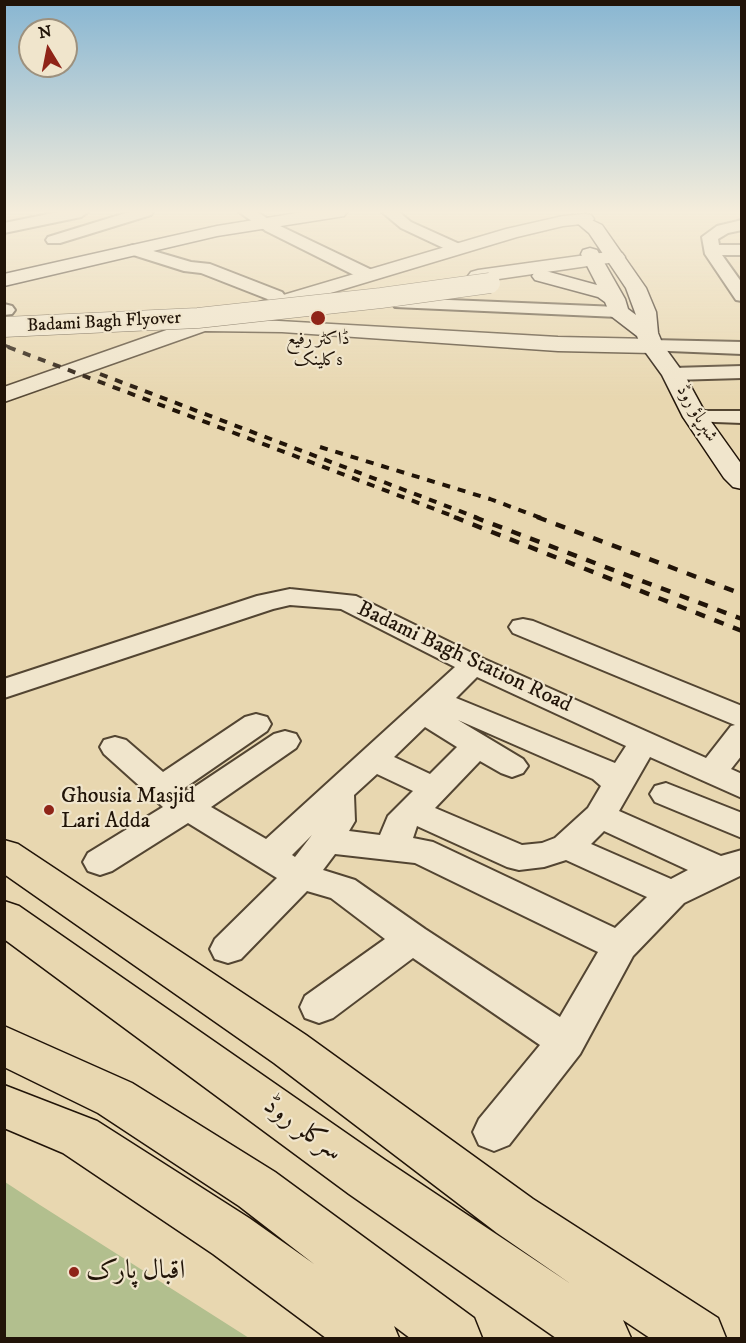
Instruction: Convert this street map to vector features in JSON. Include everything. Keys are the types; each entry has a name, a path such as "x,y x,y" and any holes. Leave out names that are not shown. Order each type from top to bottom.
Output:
{"main road":[{"path":"4,854 290,1048 515,1216 699,1338"},
{"name":"سرکلر روڈ","path":"4,917 367,1177 603,1338"},
{"path":"4,1045 115,1098 257,1189 454,1338"},
{"path":"4,1106 80,1137 231,1236 371,1338"}],"street":[{"path":"4,280 27,275"},
{"path":"221,275 276,296"},
{"path":"4,395 203,325 368,275"},
{"name":"Badami Bagh Flyover","path":"5,316 82,326 198,318 371,299 514,275"},
{"path":"559,275 605,293 649,340"},
{"path":"610,275 616,305"},
{"path":"621,275 636,288 646,312 649,340"},
{"path":"734,275 741,296"},
{"path":"401,303 616,305"},
{"path":"203,325 282,327 558,344 649,340 741,348"},
{"name":"شېرپاؤ روڈ","path":"649,340 673,374 694,417 741,481"},
{"path":"673,374 741,372"},
{"path":"694,417 741,417"},
{"name":"Badami Bagh Station Road","path":"4,689 219,617 290,597 347,602 474,665 644,741 741,788"},
{"path":"523,627 741,717"},
{"path":"267,858 474,665"},
{"path":"430,706 477,745 512,766"},
{"path":"430,706 604,771 618,783"},
{"path":"161,788 256,724"},
{"path":"711,773 741,733"},
{"path":"100,862 187,808 285,741"},
{"path":"373,759 424,800 519,858 544,855 567,848 600,816 644,741"},
{"path":"393,848 400,824 477,745"},
{"path":"115,747 187,808 300,876 342,889 412,939 566,1042"},
{"path":"228,949 300,876 326,841 339,821 338,792"},
{"path":"666,794 741,826"},
{"path":"600,816 730,866"},
{"path":"326,841 421,851 620,946"},
{"path":"567,848 672,894"},
{"path":"494,1132 566,1042 620,946 672,894 730,866"},
{"path":"319,1007 412,939"}],"green space":[{"name":"اقبال پارک","path":"5,1182 40,1205 249,1338 5,1338"}],"railway":[{"path":"4,345 12,348"},
{"path":"8,347 458,518"},
{"path":"100,374 478,518"},
{"path":"320,447 490,499 541,518"},
{"path":"454,517 742,631"},
{"path":"474,517 742,619"},
{"path":"537,517 742,594"}],"place":[{"name":"ڈاکٹر رفیع کلینکs","path":"318,318"},
{"name":"Ghousia Masjid Lari Adda","path":"49,810"},
{"name":"اقبال پارک","path":"74,1272"}]}
